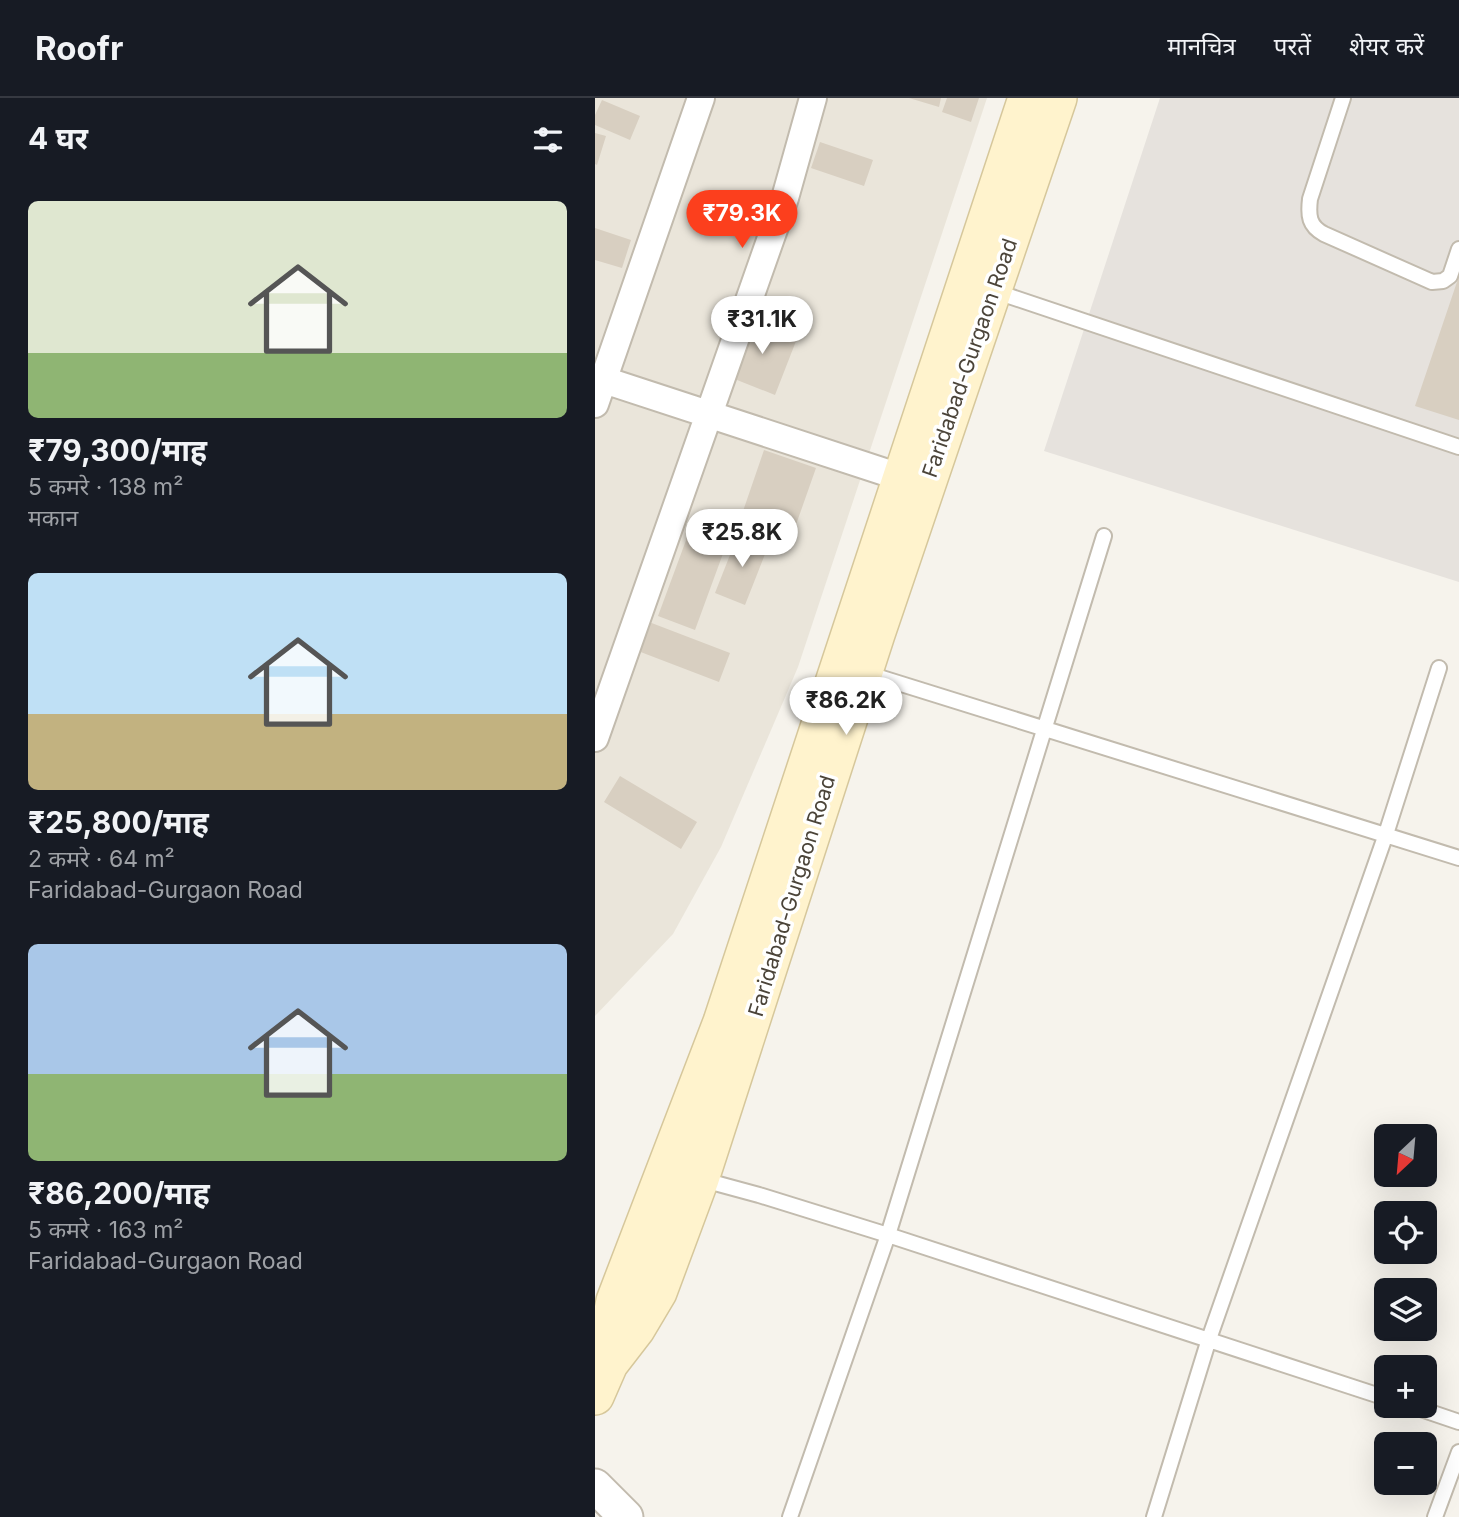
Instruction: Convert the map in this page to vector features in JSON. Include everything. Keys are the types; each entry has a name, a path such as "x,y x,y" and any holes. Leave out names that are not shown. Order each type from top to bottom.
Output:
{"main road":[{"name":"Faridabad-Gurgaon Road","path":"602,1380 615,1301 722,1022 1027,98"},
{"name":"Faridabad-Gurgaon Road","path":"602,1380 658,1292 700,1179 913,522 1058,98"}],"street":[{"path":"595,404 599,378 701,98"},
{"path":"595,738 785,198 813,98"},
{"path":"599,378 901,477"},
{"path":"595,1486 626,1517"}],"lane":[{"path":"1343,98 1310,199 1308,213 1316,230 1432,282 1443,281 1450,276 1459,248"},
{"path":"994,291 1459,447"},
{"path":"790,1517 888,1235 1104,536"},
{"path":"1154,1517 1209,1339 1385,834 1439,668"},
{"path":"865,673 1459,858"},
{"path":"700,1179 888,1235 1374,1394"},
{"path":"1437,1415 1459,1422"},
{"path":"1435,1517 1459,1452"}],"shaded area":[{"path":"595,98 987,98 798,667 721,847 673,934 595,1016"},
{"path":"1160,98 1459,98 1459,582 1044,451"}],"building":[{"path":"909,98 941,98 939,107"},
{"path":"947,98 979,98 971,122 942,112"},
{"path":"602,100 640,116 630,140 595,125 595,115"},
{"path":"595,133 606,136 597,165 595,164"},
{"path":"820,142 873,160 864,186 811,168"},
{"path":"595,228 631,240 622,268 595,260"},
{"path":"1459,276 1459,420 1415,406"},
{"path":"749,318 798,336 775,395 727,376"},
{"path":"764,450 816,468 792,536 741,517"},
{"path":"695,516 732,529 695,630 658,616"},
{"path":"739,532 769,544 745,605 715,593"},
{"path":"649,622 730,653 719,682 638,651"},
{"path":"620,776 697,822 681,849 604,802"}]}
